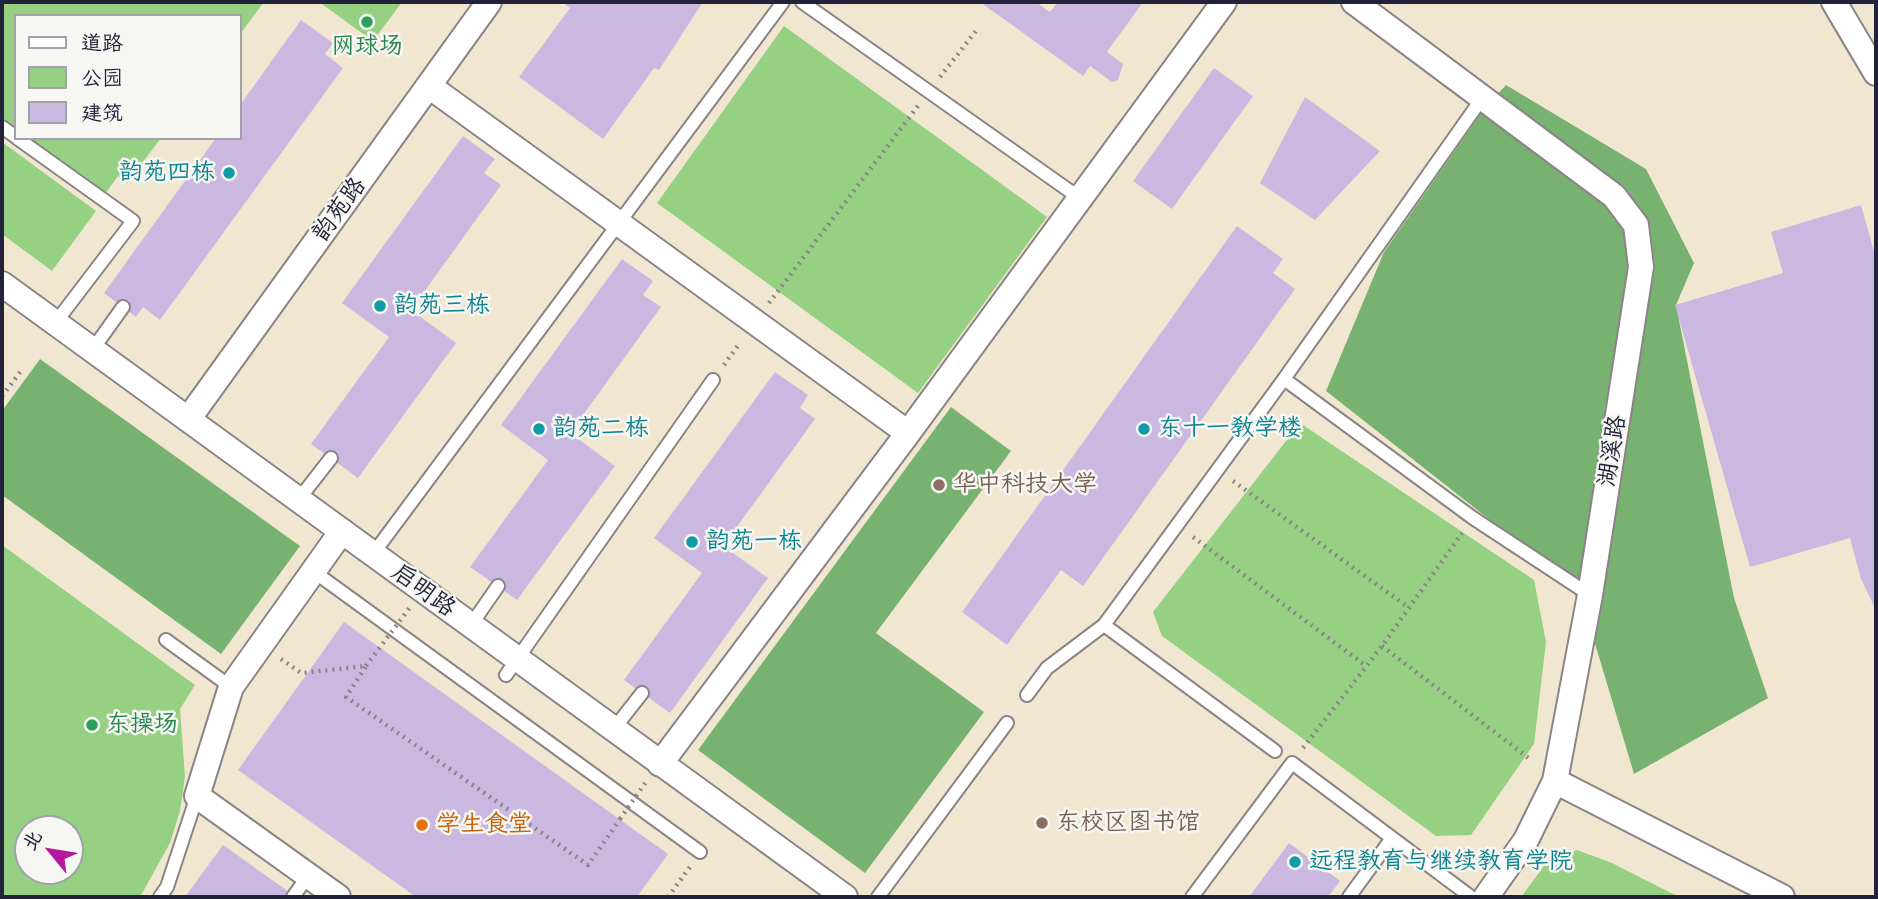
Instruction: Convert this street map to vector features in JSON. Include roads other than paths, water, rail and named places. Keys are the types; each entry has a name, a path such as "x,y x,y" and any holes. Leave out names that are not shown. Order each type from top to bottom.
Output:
{"street":[{"name":"韵苑路","path":"189,418 489,2"},
{"path":"654,771 908,433 1224,2"},
{"name":"湖溪路","path":"1354,2 1614,196 1636,225 1641,267 1590,595 1555,781 1525,840 1486,897"},
{"path":"1834,2 1876,73"},
{"path":"429,86 908,433"},
{"name":"启明路","path":"2,284 471,625 511,667 613,730 654,771 845,897"},
{"path":"338,897 197,796 230,687 342,531"},
{"path":"1555,781 1782,897"}],"lane":[{"path":"373,554 783,2"},
{"path":"802,2 1081,199"},
{"path":"1027,695 1047,668 1104,625 1284,379 1483,96"},
{"path":"19,140 133,221 55,322"},
{"path":"93,349 123,307"},
{"path":"1284,379 1473,519 1590,595"},
{"path":"511,667 713,380"},
{"path":"299,499 331,458"},
{"path":"313,571 700,852"},
{"path":"471,625 498,586"},
{"path":"1104,625 1275,751"},
{"path":"166,640 230,687"},
{"path":"613,730 642,693"},
{"path":"878,897 1007,723"},
{"path":"1192,897 1292,763 1471,897"},
{"path":"160,897 167,887 197,796"},
{"path":"1349,897 1392,838"},
{"path":"293,897 308,876"}],"place":[{"name":"网球场","path":"367,22"},
{"name":"韵苑四栋","path":"229,173"},
{"name":"韵苑三栋","path":"380,306"},
{"name":"韵苑二栋","path":"539,429"},
{"name":"东十一教学楼","path":"1144,429"},
{"name":"华中科技大学","path":"939,485"},
{"name":"韵苑一栋","path":"692,542"},
{"name":"东操场","path":"92,725"},
{"name":"东校区图书馆","path":"1042,823"},
{"name":"学生食堂","path":"422,825"},
{"name":"远程教育与继续教育学院","path":"1295,862"}]}
